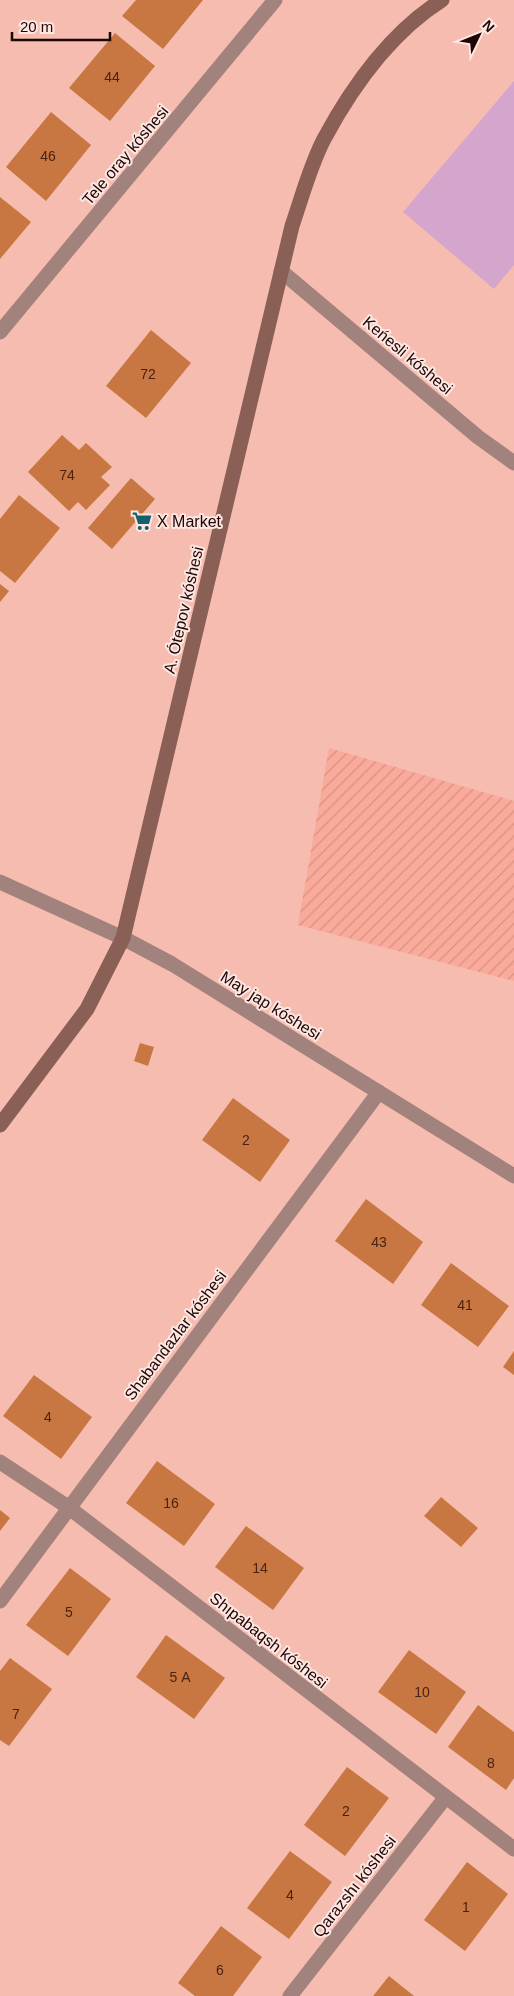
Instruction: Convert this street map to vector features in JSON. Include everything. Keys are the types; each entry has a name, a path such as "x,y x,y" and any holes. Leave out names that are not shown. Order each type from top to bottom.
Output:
{"street":[{"name":"Tele oray kóshesi","path":"0,332 275,0"},
{"name":"A. Ótepov kóshesi","path":"0,1125 87,1009 123,938 292,226 324,140 370,65 421,14 442,0"},
{"name":"Keńesli kóshesi","path":"281,271 478,437 514,463"},
{"name":"May jap kóshesi","path":"0,882 123,938 172,964 514,1176"},
{"name":"Shabandazlar kóshesi","path":"0,1600 379,1092"},
{"name":"Shıpabaqsh kóshesi","path":"0,1462 68,1507 445,1798 514,1849"},
{"name":"Qarazshı kóshesi","path":"290,1996 445,1798"}],"shaded area":[{"path":"514,81 514,265 494,289 403,212"},
{"path":"329,748 514,801 514,981 298,925"}],"building":[{"path":"136,0 203,0 163,49 122,16"},
{"path":"115,33 155,66 110,121 69,88"},
{"path":"51,112 91,145 46,201 6,167"},
{"path":"0,197 31,222 0,259"},
{"path":"151,330 191,363 146,418 106,386"},
{"path":"62,435 79,450 86,443 112,467 101,477 110,485 86,510 78,502 69,511 28,472"},
{"path":"131,478 155,499 112,549 88,528"},
{"path":"19,495 60,528 15,583 0,571 0,519"},
{"path":"0,584 9,591 0,602"},
{"path":"140,1043 154,1047 148,1066 134,1061"},
{"path":"233,1098 290,1140 260,1182 202,1140"},
{"path":"366,1199 423,1242 393,1284 335,1241"},
{"path":"451,1263 509,1306 478,1347 421,1305"},
{"path":"514,1351 514,1375 503,1367"},
{"path":"34,1375 92,1417 61,1459 3,1416"},
{"path":"157,1461 215,1504 184,1546 126,1503"},
{"path":"441,1497 478,1528 461,1547 424,1516"},
{"path":"0,1510 10,1518 0,1531"},
{"path":"246,1526 304,1568 273,1610 215,1567"},
{"path":"70,1568 111,1599 68,1656 26,1625"},
{"path":"166,1635 225,1678 194,1719 136,1677"},
{"path":"409,1650 466,1692 436,1734 378,1692"},
{"path":"10,1658 52,1689 9,1746 0,1740 0,1671"},
{"path":"478,1705 514,1732 514,1778 506,1790 448,1747"},
{"path":"347,1767 389,1798 345,1856 304,1825"},
{"path":"290,1851 332,1882 289,1939 247,1908"},
{"path":"467,1862 508,1894 465,1951 424,1920"},
{"path":"221,1926 262,1957 233,1996 195,1996 178,1983"},
{"path":"389,1976 414,1996 373,1996"}],"place":[{"name":"X Market","path":"142,521"}]}
